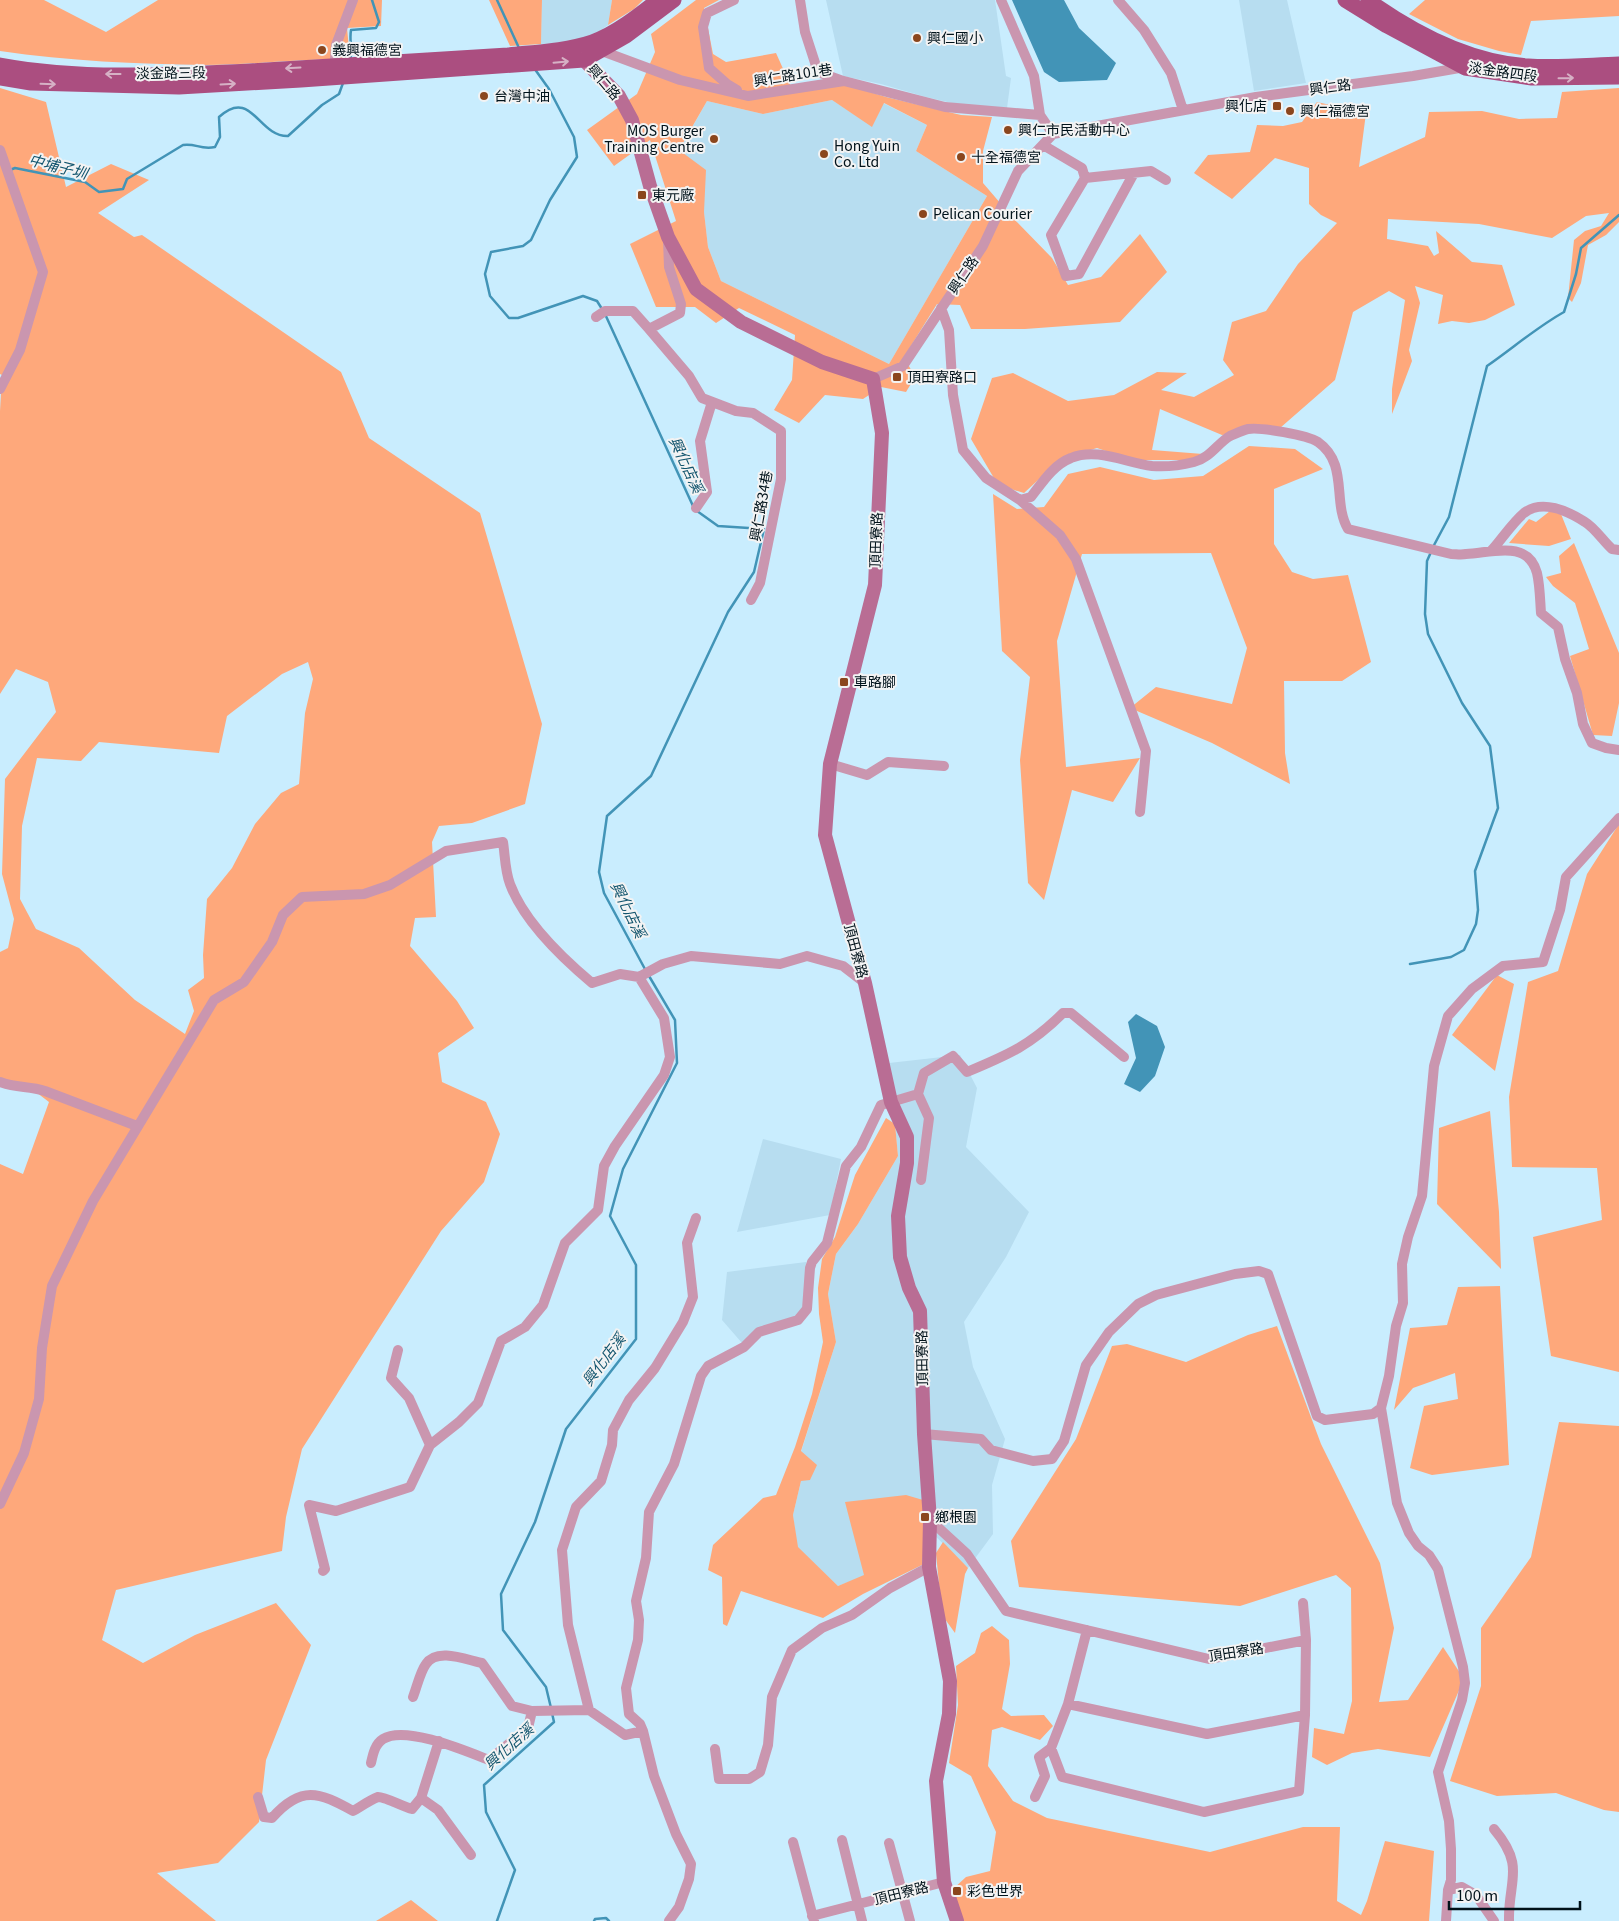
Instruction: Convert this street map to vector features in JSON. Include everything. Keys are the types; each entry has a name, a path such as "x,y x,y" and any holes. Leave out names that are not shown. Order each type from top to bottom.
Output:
{"main road":[{"path":"598,46 658,0"},
{"path":"582,53 626,36 674,0"},
{"name":"淡金路四段","path":"1345,0 1387,26 1466,61 1532,78 1619,77"},
{"name":"淡金路四段","path":"1368,0 1398,22 1466,61 1528,66 1619,64"},
{"name":"淡金路三段","path":"0,78 31,83 179,87 343,71 509,61 582,53"},
{"name":"淡金路三段","path":"0,65 34,71 83,74 343,71"}],"street":[{"path":"343,71 336,45 353,0"},
{"path":"734,0 707,12 703,27 709,68 727,84 748,96"},
{"path":"800,0 805,32 818,72 844,81"},
{"path":"1001,0 1034,76 1040,115 1053,134"},
{"path":"1118,0 1144,30 1172,73 1183,110"},
{"name":"興仁路101巷","path":"598,46 680,80 748,96 844,81 945,107 1040,115"},
{"name":"興仁路","path":"582,53 619,96 632,120 650,186 668,237 696,289 741,322 822,362 873,379 903,366 983,246 1018,171 1053,134 1466,61"},
{"path":"1043,145 1082,168 1085,178 1051,235 1066,276 1079,274 1134,173"},
{"path":"0,150 43,272 20,350 0,389"},
{"path":"1085,178 1151,171 1166,180"},
{"path":"649,329 680,313 681,304 669,267 668,237"},
{"path":"941,308 949,330 953,395 963,450 986,478 1020,500 1060,535 1076,559 1146,751 1140,812"},
{"name":"興仁路34巷","path":"596,318 605,311 633,311 689,376 702,398 718,402 736,411 753,413 781,430 781,479 760,583 751,600"},
{"name":"頂田寮路","path":"873,379 882,433 878,483 875,585 830,764 826,834 865,983 891,1102 907,1137 907,1163 898,1216 900,1257 909,1288 920,1312 924,1434 930,1520 929,1567 950,1681 949,1714 936,1781 944,1882 957,1921"},
{"path":"696,508 707,492 700,441 712,402"},
{"path":"1020,500 1031,497 1048,474 1070,458 1096,453 1124,461 1154,466 1195,462 1215,451 1228,437 1248,429 1299,434 1318,443 1331,457 1338,470 1343,520 1348,529 1450,554 1516,551 1531,560 1537,574 1541,612 1558,627 1565,659 1578,693 1583,724 1592,742 1606,748 1619,750"},
{"path":"1491,551 1524,513 1536,506 1550,507 1579,518 1586,522 1612,549 1619,550"},
{"path":"830,764 867,775 888,762 944,766"},
{"path":"1446,1921 1448,1890 1452,1880 1451,1849 1449,1821 1438,1772 1462,1700 1465,1683 1463,1667 1438,1569 1430,1554 1418,1546 1409,1533 1397,1502 1381,1408 1389,1376 1396,1326 1403,1303 1402,1264 1408,1237 1422,1196 1434,1066 1448,1016 1472,988 1503,966 1543,962 1560,910 1566,877 1619,818"},
{"path":"0,1504 24,1453 39,1399 42,1348 52,1286 93,1201 214,1000 244,982 272,942 284,915 302,897 364,894 390,885 446,851 502,842 509,882 525,914 572,967 592,983 620,974 639,976 663,964 691,956 780,964 807,956 843,966 865,983"},
{"path":"323,1571 325,1569 309,1505 336,1511 410,1487 430,1444 459,1422 478,1403 501,1341 525,1327 542,1305 565,1243 598,1210 604,1166 615,1146 664,1075 670,1057 664,1018 639,976"},
{"path":"921,1180 929,1118 918,1094 924,1073 953,1056 967,1072 1011,1053 1044,1032 1063,1013 1071,1014 1124,1056"},
{"path":"0,1082 12,1087 30,1086 45,1090 137,1126"},
{"path":"669,1921 678,1907 689,1879 691,1864 676,1834 654,1776 644,1731 640,1724 628,1714 626,1688 638,1640 639,1620 636,1600 646,1558 649,1512 674,1464 700,1376 708,1366 744,1347 759,1332 798,1320 807,1309 810,1268 812,1262 827,1243 846,1166 861,1147 881,1105 918,1094"},
{"path":"589,1710 568,1625 562,1550 576,1507 601,1481 612,1445 613,1430 629,1400 655,1368 683,1322 693,1297 687,1243 696,1218"},
{"path":"924,1434 981,1439 991,1450 1033,1461 1052,1459 1064,1441 1086,1365 1109,1332 1138,1304 1156,1295 1235,1274 1260,1271 1268,1274 1317,1416 1325,1420 1373,1414 1381,1408"},
{"path":"398,1350 391,1378 409,1398 430,1444"},
{"name":"頂田寮路","path":"930,1520 967,1554 1006,1611 1208,1659 1306,1640"},
{"path":"715,1749 719,1779 749,1779 760,1772 768,1745 772,1697 792,1650 822,1628 852,1615 890,1588 929,1567"},
{"path":"1051,1748 1062,1777 1204,1812 1298,1791 1304,1715 1306,1640 1303,1603"},
{"path":"1035,1798 1045,1776 1039,1756 1051,1748 1068,1704 1087,1630"},
{"path":"413,1697 426,1664 433,1658 445,1655 482,1663 512,1706 532,1711 589,1710 624,1735 644,1731"},
{"path":"1068,1704 1207,1734 1304,1715"},
{"path":"371,1763 374,1749 383,1739 396,1734 440,1741 489,1760 528,1728 532,1711"},
{"path":"258,1797 264,1817 272,1818 299,1795 318,1795 330,1798 353,1812 378,1797 412,1809 421,1798 440,1741"},
{"path":"421,1798 438,1810 471,1855"},
{"path":"1494,1829 1511,1852 1514,1876 1509,1921"},
{"name":"頂田寮路","path":"842,1840 862,1921"},
{"path":"793,1842 813,1918"},
{"path":"889,1843 910,1921"},
{"name":"頂田寮路","path":"813,1918 858,1904 944,1882"},
{"path":"1448,1890 1462,1887 1476,1895 1494,1921"}],"shaded area":[{"path":"0,0 44,0 106,32 158,0 382,0 381,26 347,28 350,59 205,65 102,61 0,51"},
{"path":"489,0 542,0 541,44 510,46"},
{"path":"542,0 612,0 608,25 593,36 572,43 541,44"},
{"path":"612,0 643,0 634,9 608,25"},
{"path":"696,0 719,0 704,8 713,54 726,62 776,53 793,91 844,84 886,97 961,115 992,117 983,151 983,183 1013,218 1052,258 1068,285 1101,277 1140,234 1167,272 1120,322 1025,329 971,329 960,305 937,304 904,357 915,377 906,392 881,387 863,399 825,395 799,423 774,410 792,380 795,335 739,308 716,323 695,307 656,307 630,244 676,221 650,140 614,166 587,130 637,94 655,52 651,34","holes":["832,100 872,127 884,103 927,125 916,151 987,196 889,364 721,281 708,247 704,212 706,170 679,150 707,101 763,114"]},
{"name":"興仁國小","path":"826,0 995,0 1006,76 1011,78 1007,108 956,104 843,76"},
{"path":"1239,0 1287,0 1306,83 1254,91"},
{"path":"1425,0 1619,0 1619,16 1531,21 1521,55 1499,51 1458,39 1409,14"},
{"path":"0,88 46,102 66,187 111,164 149,180 98,213 134,237 142,235 341,372 369,438 480,513 542,724 525,804 472,823 439,826 432,842 436,917 415,918 410,946 457,1001 474,1028 438,1053 442,1082 486,1102 500,1134 484,1182 441,1231 302,1449 286,1517 282,1551 116,1590 102,1640 143,1663 195,1635 276,1603 311,1645 266,1760 259,1822 218,1863 157,1873 216,1921 0,1921 0,1164 23,1174 49,1102 24,1083 0,1079 0,952 8,948 14,919 2,874 5,779 56,712 48,682 16,669 0,694 0,411 2,375 0,374","holes":["308,662 313,679 305,713 299,784 281,793 255,824 232,868 207,899 203,955 204,978 188,990 194,1011 185,1034 135,1000 79,948 36,929 20,899 22,826 37,758 81,761 99,742 219,753 227,716 282,674"]},
{"path":"1619,88 1619,222 1606,235 1588,245 1581,283 1572,302 1568,298 1574,240 1585,231 1601,226 1609,213 1586,216 1552,238 1479,224 1388,219 1387,239 1428,246 1434,256 1439,253 1436,231 1472,262 1502,265 1515,305 1485,320 1469,323 1452,321 1438,324 1443,295 1415,286 1420,303 1409,350 1412,361 1392,414 1392,389 1405,300 1389,291 1353,312 1335,380 1280,428 1222,435 1160,409 1152,450 1203,454 1194,460 1132,460 1097,448 1061,459 1024,493 998,485 971,439 992,378 1013,373 1068,401 1114,395 1157,372 1187,373 1161,390 1194,397 1234,375 1223,360 1232,322 1266,311 1298,264 1337,223 1321,215 1309,204 1309,168 1275,158 1232,199 1194,173 1208,155 1250,152 1257,125 1283,126 1302,122 1317,102 1366,113 1359,167 1425,137 1429,112 1482,111 1519,119 1557,118 1562,92"},
{"path":"832,100 872,126 883,103 927,125 916,151 987,196 889,364 721,281 708,247 704,212 679,151 707,101 763,114"},
{"path":"1249,446 1295,449 1323,469 1274,489 1274,544 1292,572 1313,579 1348,575 1371,662 1342,681 1284,681 1285,753 1290,784 1212,743 1130,708 1156,687 1232,704 1247,648 1211,553 1082,554 1057,641 1066,767 1140,758 1113,802 1072,790 1044,900 1028,883 1020,760 1030,677 1002,651 993,494 1017,509 1044,507 1068,474 1100,467 1154,480 1203,476"},
{"path":"1550,511 1561,514 1571,539 1549,546 1509,543 1529,519 1536,522"},
{"path":"1574,543 1619,653 1619,703 1612,736 1593,735 1570,656 1589,649 1575,603 1553,586 1546,577 1561,573 1559,556"},
{"path":"1619,824 1619,1372 1551,1356 1533,1237 1602,1220 1597,1168 1512,1167 1509,1097 1528,982 1558,971 1587,874"},
{"path":"1497,975 1514,984 1495,1071 1452,1035"},
{"path":"960,1055 977,1088 966,1147 1029,1212 1006,1257 964,1322 973,1367 1005,1439 992,1485 993,1534 968,1568 926,1527 846,1502 865,1576 838,1586 797,1547 793,1515 801,1481 801,1452 836,1342 828,1294 836,1254 858,1224 898,1156 889,1063"},
{"path":"1490,1111 1499,1212 1501,1269 1437,1204 1439,1128"},
{"path":"886,1118 895,1124 898,1156 858,1224 836,1254 828,1294 836,1342 801,1451 817,1465 810,1480 801,1481 793,1515 798,1547 838,1586 864,1575 845,1502 906,1495 923,1500 926,1527 922,1565 863,1594 823,1618 741,1591 727,1626 723,1624 722,1577 708,1570 713,1545 763,1498 776,1495 795,1447 812,1394 823,1342 818,1288 822,1259 835,1237 855,1175"},
{"path":"763,1139 841,1159 830,1215 737,1232"},
{"path":"806,1262 807,1286 804,1306 796,1317 742,1343 722,1320 727,1272"},
{"path":"1500,1286 1509,1465 1432,1475 1410,1468 1424,1406 1458,1399 1455,1373 1413,1388 1394,1410 1410,1328 1447,1325 1458,1287"},
{"path":"1277,1326 1321,1444 1380,1563 1394,1628 1379,1702 1408,1700 1443,1647 1464,1679 1430,1757 1378,1749 1352,1753 1327,1765 1312,1757 1314,1728 1344,1734 1352,1701 1351,1588 1336,1575 1240,1606 1019,1587 1011,1541 1076,1439 1112,1346 1127,1344 1186,1362 1248,1335"},
{"path":"1559,1422 1619,1426 1619,1812 1604,1810 1556,1793 1497,1796 1450,1781 1481,1686 1481,1628 1531,1557"},
{"path":"943,1542 968,1568 965,1574 955,1633 942,1615 936,1553"},
{"path":"992,1626 1009,1640 1010,1664 1002,1709 1011,1716 1044,1715 1053,1726 1040,1740 1002,1727 992,1730 988,1766 1013,1801 1047,1818 1210,1852 1303,1827 1340,1827 1337,1901 1361,1915 1385,1841 1434,1851 1429,1921 962,1921 953,1889 966,1877 990,1871 996,1832 971,1776 949,1763 958,1705 956,1666 975,1653 981,1633"},
{"path":"411,1900 438,1921 376,1921"}],"water":[{"path":"1012,0 1064,0 1079,28 1116,63 1107,80 1059,82 1044,72"},
{"path":"1136,1014 1157,1026 1165,1047 1155,1076 1140,1092 1124,1084 1136,1058 1128,1022"}],"waterway":[{"name":"中埔子圳","path":"350,61 351,30 376,28 379,22 372,0"},
{"name":"興化店溪","path":"497,0 519,48"},
{"name":"興化店溪","path":"534,68 549,89 574,137 577,157 550,200 531,240 523,246 491,252 485,274 490,296 509,318 518,318 583,296 597,301 602,309"},
{"name":"中埔子圳","path":"10,170 15,168 85,182 99,192 123,189 127,179 183,145 206,148 215,147 220,137 219,117 230,109 239,107 247,110 269,129 278,134 288,136 322,105 339,94 343,83"},
{"path":"1433,547 1449,517 1487,366 1564,312 1576,274 1581,248 1619,215"},
{"name":"興化店溪","path":"605,314 693,506"},
{"name":"興化店溪","path":"646,971 604,893 599,872 607,816 651,776 728,612 754,572 764,529 718,526 697,511"},
{"path":"1410,964 1451,957 1464,950 1476,924 1478,910 1475,871 1498,808 1490,746 1462,703 1428,634 1425,614 1427,561 1431,552"},
{"name":"興化店溪","path":"551,1708 546,1687 503,1630 501,1594 535,1522 566,1429 636,1339 636,1265 610,1216 623,1169 677,1063 675,1020 649,976"},
{"name":"興化店溪","path":"497,1921 515,1870 486,1812 484,1785 554,1722 552,1713"},
{"name":"興化店溪","path":"594,1921 595,1919 606,1918 609,1921"}],"place":[{"name":"興仁國小","path":"917,38"},
{"name":"義興福德宮","path":"322,50"},
{"name":"台灣中油","path":"484,96"},
{"name":"興化店","path":"1277,106"},
{"name":"興仁福德宮","path":"1290,111"},
{"name":"興仁市民活動中心","path":"1008,130"},
{"name":"MOS Burger Training Centre","path":"714,139"},
{"name":"Hong Yuin Co. Ltd","path":"824,154"},
{"name":"十全福德宮","path":"961,157"},
{"name":"東元廠","path":"642,195"},
{"name":"Pelican Courier","path":"923,214"},
{"name":"頂田寮路口","path":"897,377"},
{"name":"車路腳","path":"844,682"},
{"name":"鄉根園","path":"925,1517"},
{"name":"彩色世界","path":"957,1891"}]}
